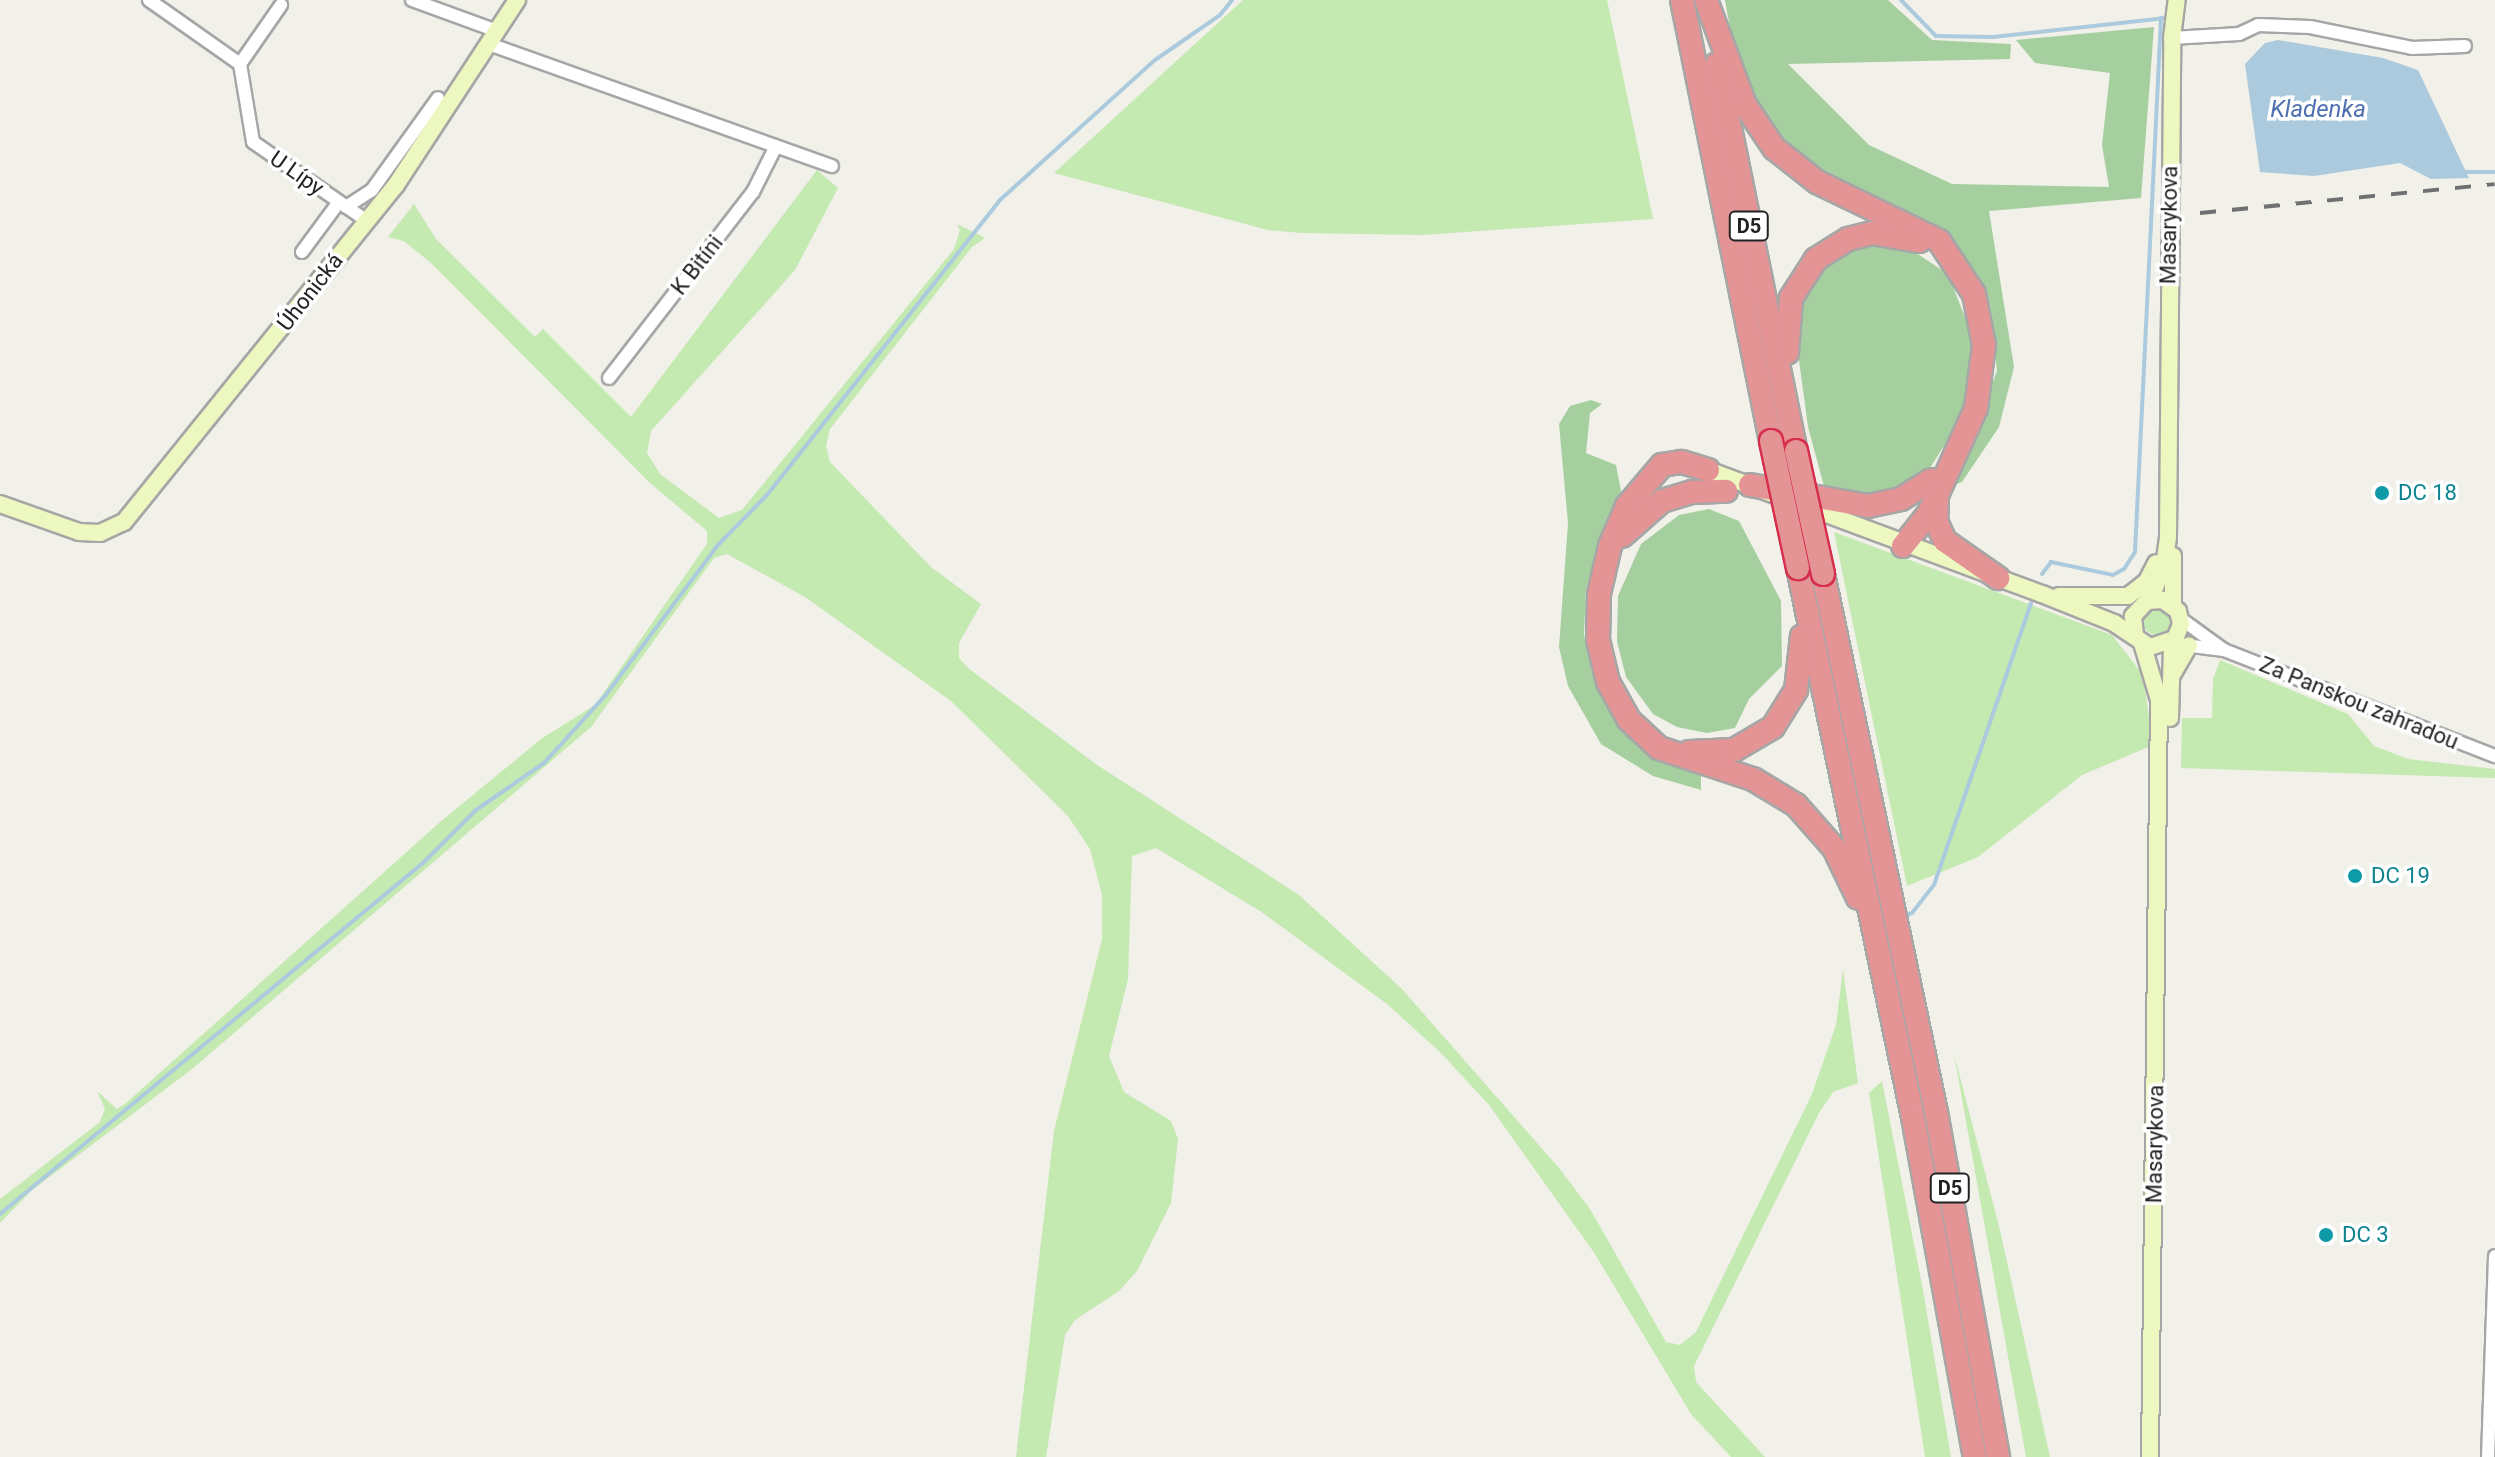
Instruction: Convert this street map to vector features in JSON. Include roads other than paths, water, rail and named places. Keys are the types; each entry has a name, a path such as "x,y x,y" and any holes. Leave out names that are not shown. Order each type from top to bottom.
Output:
{"highway":[{"name":"D5","path":"1682,0 1771,441 1886,982 1975,1457"},
{"name":"D5","path":"1706,0 1796,451 1936,1112 1998,1457"},
{"path":"1706,0 1745,105 1774,148 1817,182 1932,237 1957,265 1977,302 1984,345 1980,394 1965,437 1935,488 1908,514 1903,546"},
{"path":"1796,451 1785,328 1791,298 1807,268 1837,245 1872,233 1917,240 1957,265"},
{"path":"1708,470 1675,462 1646,477 1614,535 1600,585 1602,660 1619,706 1640,732 1670,754 1767,786 1817,825 1853,884 1886,982"},
{"path":"1750,485 1868,506 1935,488"},
{"path":"1935,488 1936,521 1945,541 1998,578"},
{"path":"1600,585 1621,538 1645,512 1681,494 1726,491"},
{"path":"1640,732 1680,750 1716,753 1750,744 1773,727 1796,690 1803,664 1798,568"}],"main road":[{"name":"Úhonická","path":"0,504 46,522 100,533 124,522 155,488 433,134 517,0"},
{"name":"Masarykova","path":"2150,1457 2160,831 2159,700 2138,639 2143,605 2165,559 2172,38 2177,0"},
{"name":"Masarykova","path":"2168,451 2176,501 2177,612"},
{"path":"2077,598 2128,596 2152,573 2159,553 2168,451"},
{"path":"1708,470 1816,514 2042,594 2157,648 2177,645 2177,612 2143,605 2042,594"},
{"path":"1726,491 1816,514"},
{"name":"Masarykova","path":"2160,831 2170,680 2177,645"}],"street":[{"path":"149,0 240,64 281,5"},
{"path":"412,0 493,37 832,166"},
{"path":"2172,38 2239,34 2258,25 2310,27 2412,48 2465,46"},
{"name":"U Lípy","path":"240,64 253,142 367,221"},
{"path":"302,252 342,205 372,190 438,98"},
{"name":"K Bitíni","path":"609,378 753,192 776,146"},
{"name":"Za Panskou zahradou","path":"2177,612 2224,650"},
{"name":"Za Panskou zahradou","path":"2177,645 2224,650 2495,756"},
{"path":"2488,1457 2495,1256"}],"water":[{"name":"Kladenka","path":"2278,40 2383,58 2418,70 2469,178 2431,179 2400,163 2314,176 2260,172 2245,64 2265,43"}],"waterway":[{"path":"0,1214 423,863 476,810 544,763 605,696 718,545 767,495 1000,200 1155,60 1220,15 1232,0"},
{"path":"1901,0 1936,36 1993,37 2166,18"},
{"path":"2042,574 2051,562 2113,575 2124,569 2135,552 2161,18"},
{"path":"2465,172 2495,172"},
{"path":"1902,917 1912,913 1934,885 2031,603"}],"railway":[{"path":"2200,213 2495,184"}],"place":[{"name":"DC 18","path":"2382,493"},
{"name":"DC 19","path":"2355,876"},
{"name":"DC 3","path":"2326,1235"}]}
